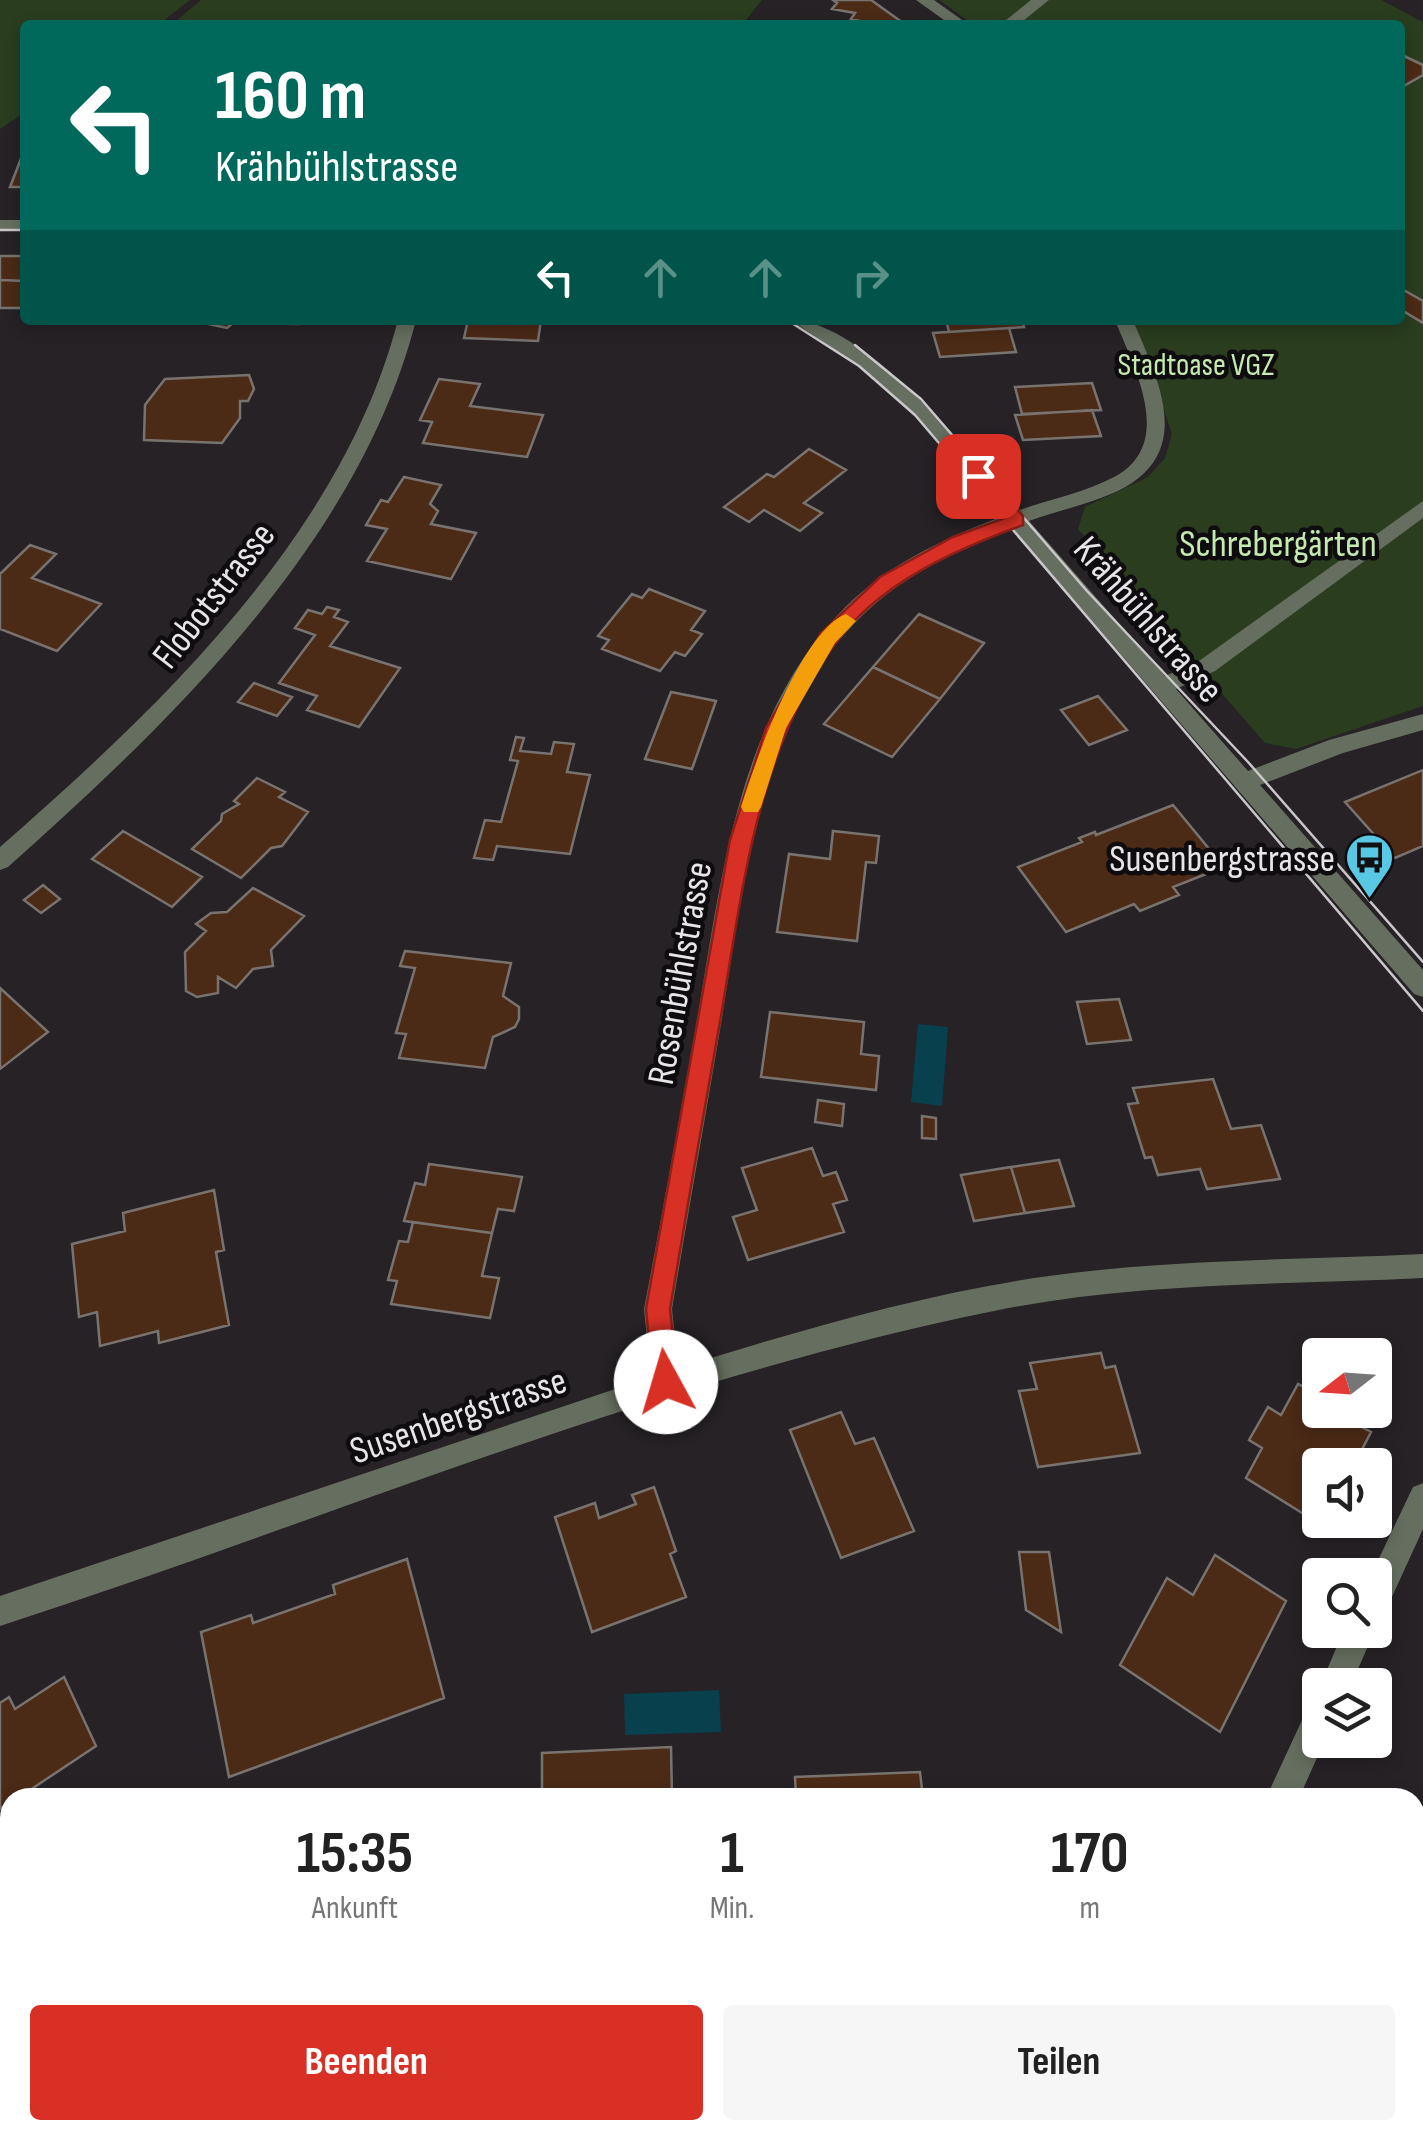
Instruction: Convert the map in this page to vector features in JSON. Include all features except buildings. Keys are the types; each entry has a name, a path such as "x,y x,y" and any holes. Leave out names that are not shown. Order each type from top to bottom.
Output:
{"street":[{"path":"924,0 954,20"},
{"path":"1015,20 1041,0"},
{"name":"Flobotstrasse","path":"0,861 96,777 180,694 270,590 330,496 375,410 405,325"},
{"name":"Krähbühlstrasse","path":"808,325 890,381 931,421 1423,988"},
{"name":"Rosenbühlstrasse","path":"666,1382 658,1309 740,840 776,728 828,638 887,582 959,542 1124,480 1145,466 1155,450 1159,430 1126,325"},
{"path":"1162,687 1207,666 1423,508"},
{"path":"1246,781 1338,746 1423,722"},
{"name":"Susenbergstrasse","path":"0,1611 666,1382 997,1298 1112,1282 1423,1266"},
{"path":"1392,1563 1423,1497"},
{"path":"1287,1788 1302,1755"}],"green space":[{"path":"0,0 190,0 164,20 20,20 20,115 0,129"},
{"path":"201,0 762,0 746,20 177,20"},
{"name":"Schrebergärten","path":"939,0 1381,0 1423,22 1423,706 1296,749 1265,743 1078,529 1085,507 1148,477 1165,458 1172,434 1135,325 1405,325 1405,20 967,20"}],"water":[{"path":"918,1024 948,1027 942,1106 911,1102"},
{"path":"719,1690 721,1732 625,1735 624,1694"}],"tram line":[{"path":"0,230 20,230"},
{"path":"795,325 859,366 915,415 1423,1011"},
{"path":"855,345 921,399 1087,591 1248,762 1423,962"}],"slow traffic":[{"path":"751,807 776,728 828,638 846,621"}],"place":[{"name":"Susenbergstrasse","path":"1370,900"}],"route":[{"path":"666,1382 658,1309 740,840 776,728 828,638 887,582 959,542 1017,521 978,476"}],"park label":[{"name":"Stadtoase VGZ","path":"1196,364"}]}
